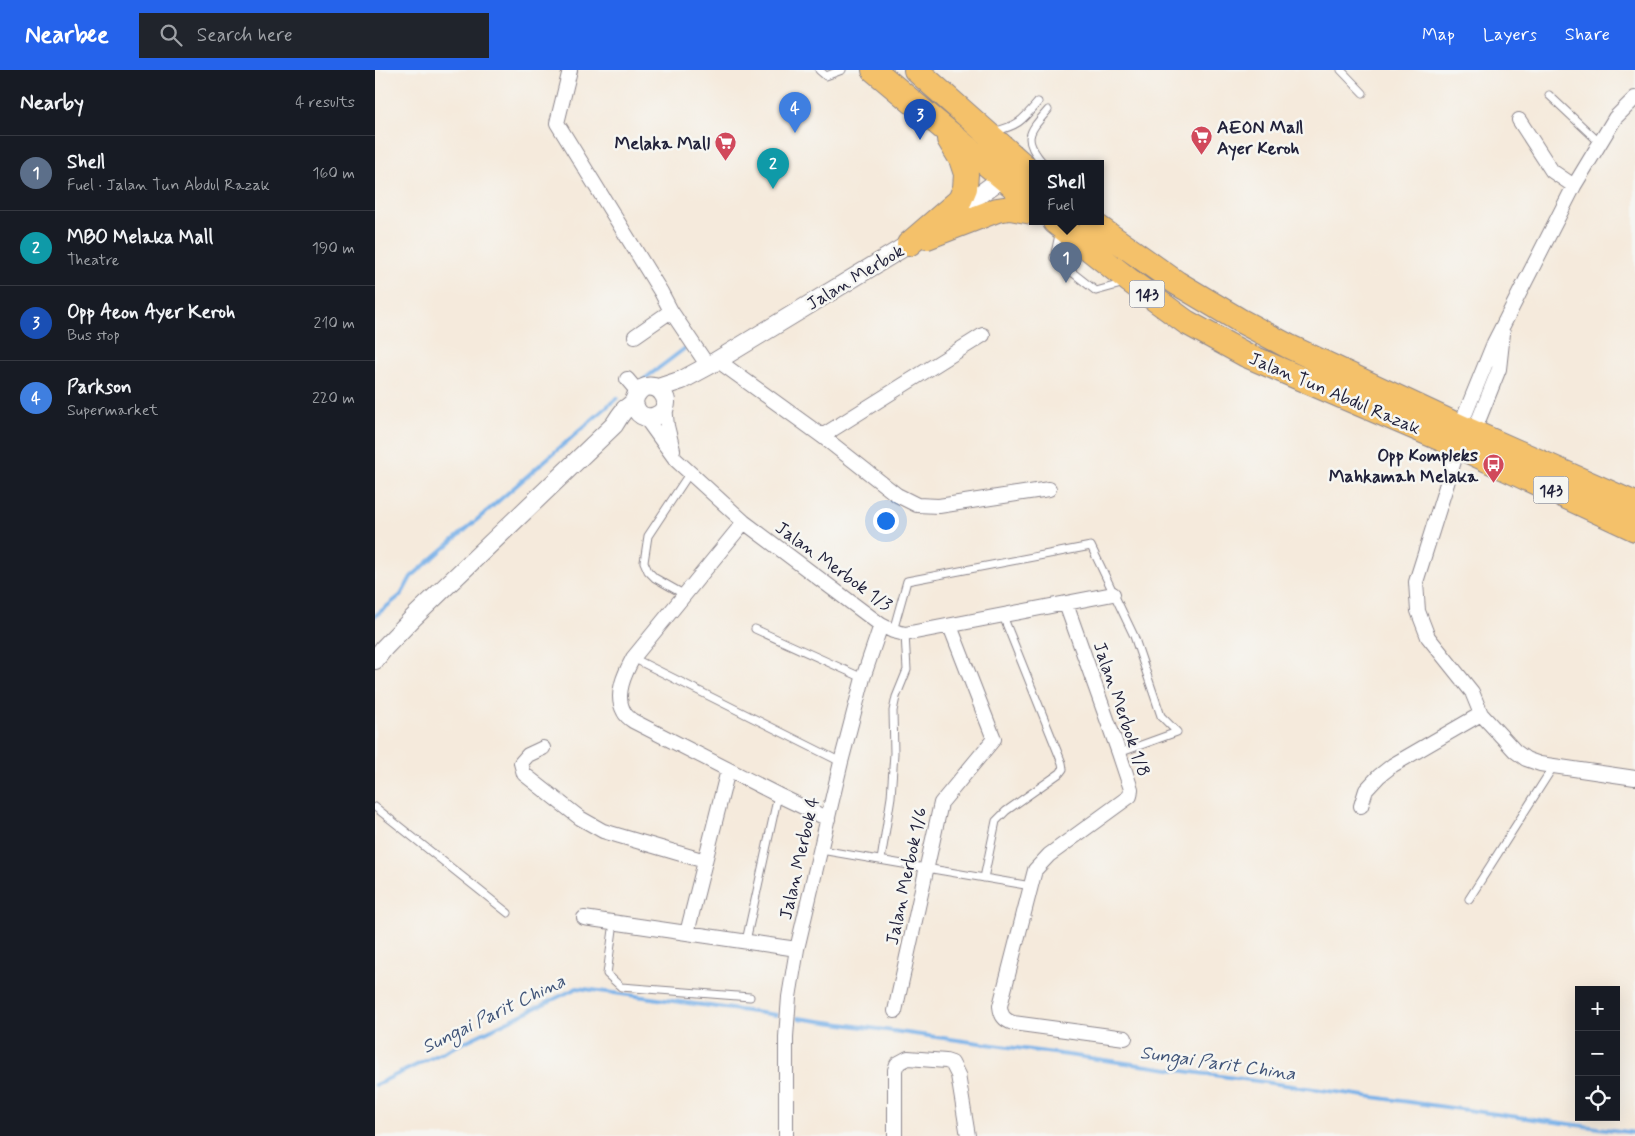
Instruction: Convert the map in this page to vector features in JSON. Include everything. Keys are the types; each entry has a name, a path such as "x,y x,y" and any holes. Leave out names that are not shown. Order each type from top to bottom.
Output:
{"highway":[{"path":"875,70 931,117 953,144 966,174 965,188 960,200 909,244"},
{"path":"923,73 1025,169 1029,188"},
{"path":"931,117 1025,169"},
{"path":"909,244 997,210 1010,208 1029,211"},
{"name":"Jalan Tun Abdul Razak","path":"1059,225 1186,322 1246,355 1461,442 1635,504"},
{"name":"Jalan Tun Abdul Razak","path":"1096,225 1177,282 1239,320 1461,442 1635,529"}],"street":[{"path":"570,70 557,123 671,311 713,363 821,436 897,495 917,505 939,506 1049,489"},
{"path":"1633,104 1615,118 1574,186 1494,343 1416,582 1418,610 1428,637 1472,692 1481,714 1515,751 1526,759 1553,767 1635,778"},
{"path":"1519,120 1552,171 1574,186"},
{"name":"Jalan Merbok","path":"663,398 682,380 909,244 1025,169"},
{"path":"635,336 671,311"},
{"path":"1461,442 1499,369 1504,323"},
{"path":"821,436 983,335"},
{"path":"378,654 614,425 621,414 637,401 647,387 663,398 675,460"},
{"path":"637,401 650,418 659,415 663,398"},
{"name":"Jalan Merbok 1/3","path":"637,401 675,460 689,474 744,522 893,630"},
{"path":"744,522 633,658 625,673 621,687 621,700 624,712 633,721 828,819"},
{"path":"893,630 949,626 1113,594"},
{"name":"Jalan Merbok 1/8","path":"1066,604 1131,788 1130,796 1041,862 1035,870 1000,1006 1003,1017 1013,1023 1125,1038"},
{"name":"Jalan Merbok 1/6","path":"895,1011 941,803 994,739 949,626"},
{"name":"Jalan Merbok 4","path":"786,1136 786,1037 789,997 797,949 863,678 893,630"},
{"path":"1361,806 1366,790 1393,764 1481,714"},
{"path":"543,748 528,755 521,763 524,774 580,818 603,831 705,861"},
{"path":"687,933 728,770"},
{"path":"585,918 797,949"},
{"path":"895,1136 895,1070 897,1064 908,1058 952,1063 958,1075 968,1136"}],"lane":[{"path":"819,70 826,76 842,70"},
{"path":"1341,70 1363,93"},
{"path":"1549,95 1600,143"},
{"path":"987,133 1021,122 1038,102"},
{"path":"1025,169 1033,149 1030,131 1048,110"},
{"path":"685,595 655,578 648,571 644,562 648,536 689,474"},
{"path":"881,860 891,797 894,753 893,711 896,696 907,670 893,630 907,581 1091,546 1134,636 1161,716 1177,732 1119,753"},
{"path":"984,878 997,822 1006,811 1061,773 1063,769 1003,616"},
{"path":"755,629 863,678"},
{"path":"633,658 841,762"},
{"path":"1469,899 1553,767"},
{"path":"746,941 778,795"},
{"path":"375,806 508,913"},
{"path":"821,850 1031,886"},
{"path":"614,922 607,974 621,987 750,997"}],"waterway":[{"path":"643,380 684,349"},
{"path":"375,616 401,595 411,577 617,398"},
{"name":"Sungai Parit China","path":"375,1085 577,988 776,1015"},
{"name":"Sungai Parit China","path":"798,1018 1635,1133"}],"place":[{"name":"Parkson","path":"795,133"},
{"name":"Opp Aeon Ayer Keroh","path":"920,140"},
{"name":"AEON Mall Ayer Keroh","path":"1201,156"},
{"name":"Melaka Mall","path":"726,162"},
{"name":"MBO Melaka Mall","path":"773,189"},
{"name":"Shell","path":"1066,283"},
{"name":"Opp Kompleks Mahkamah Melaka","path":"1494,484"}]}
